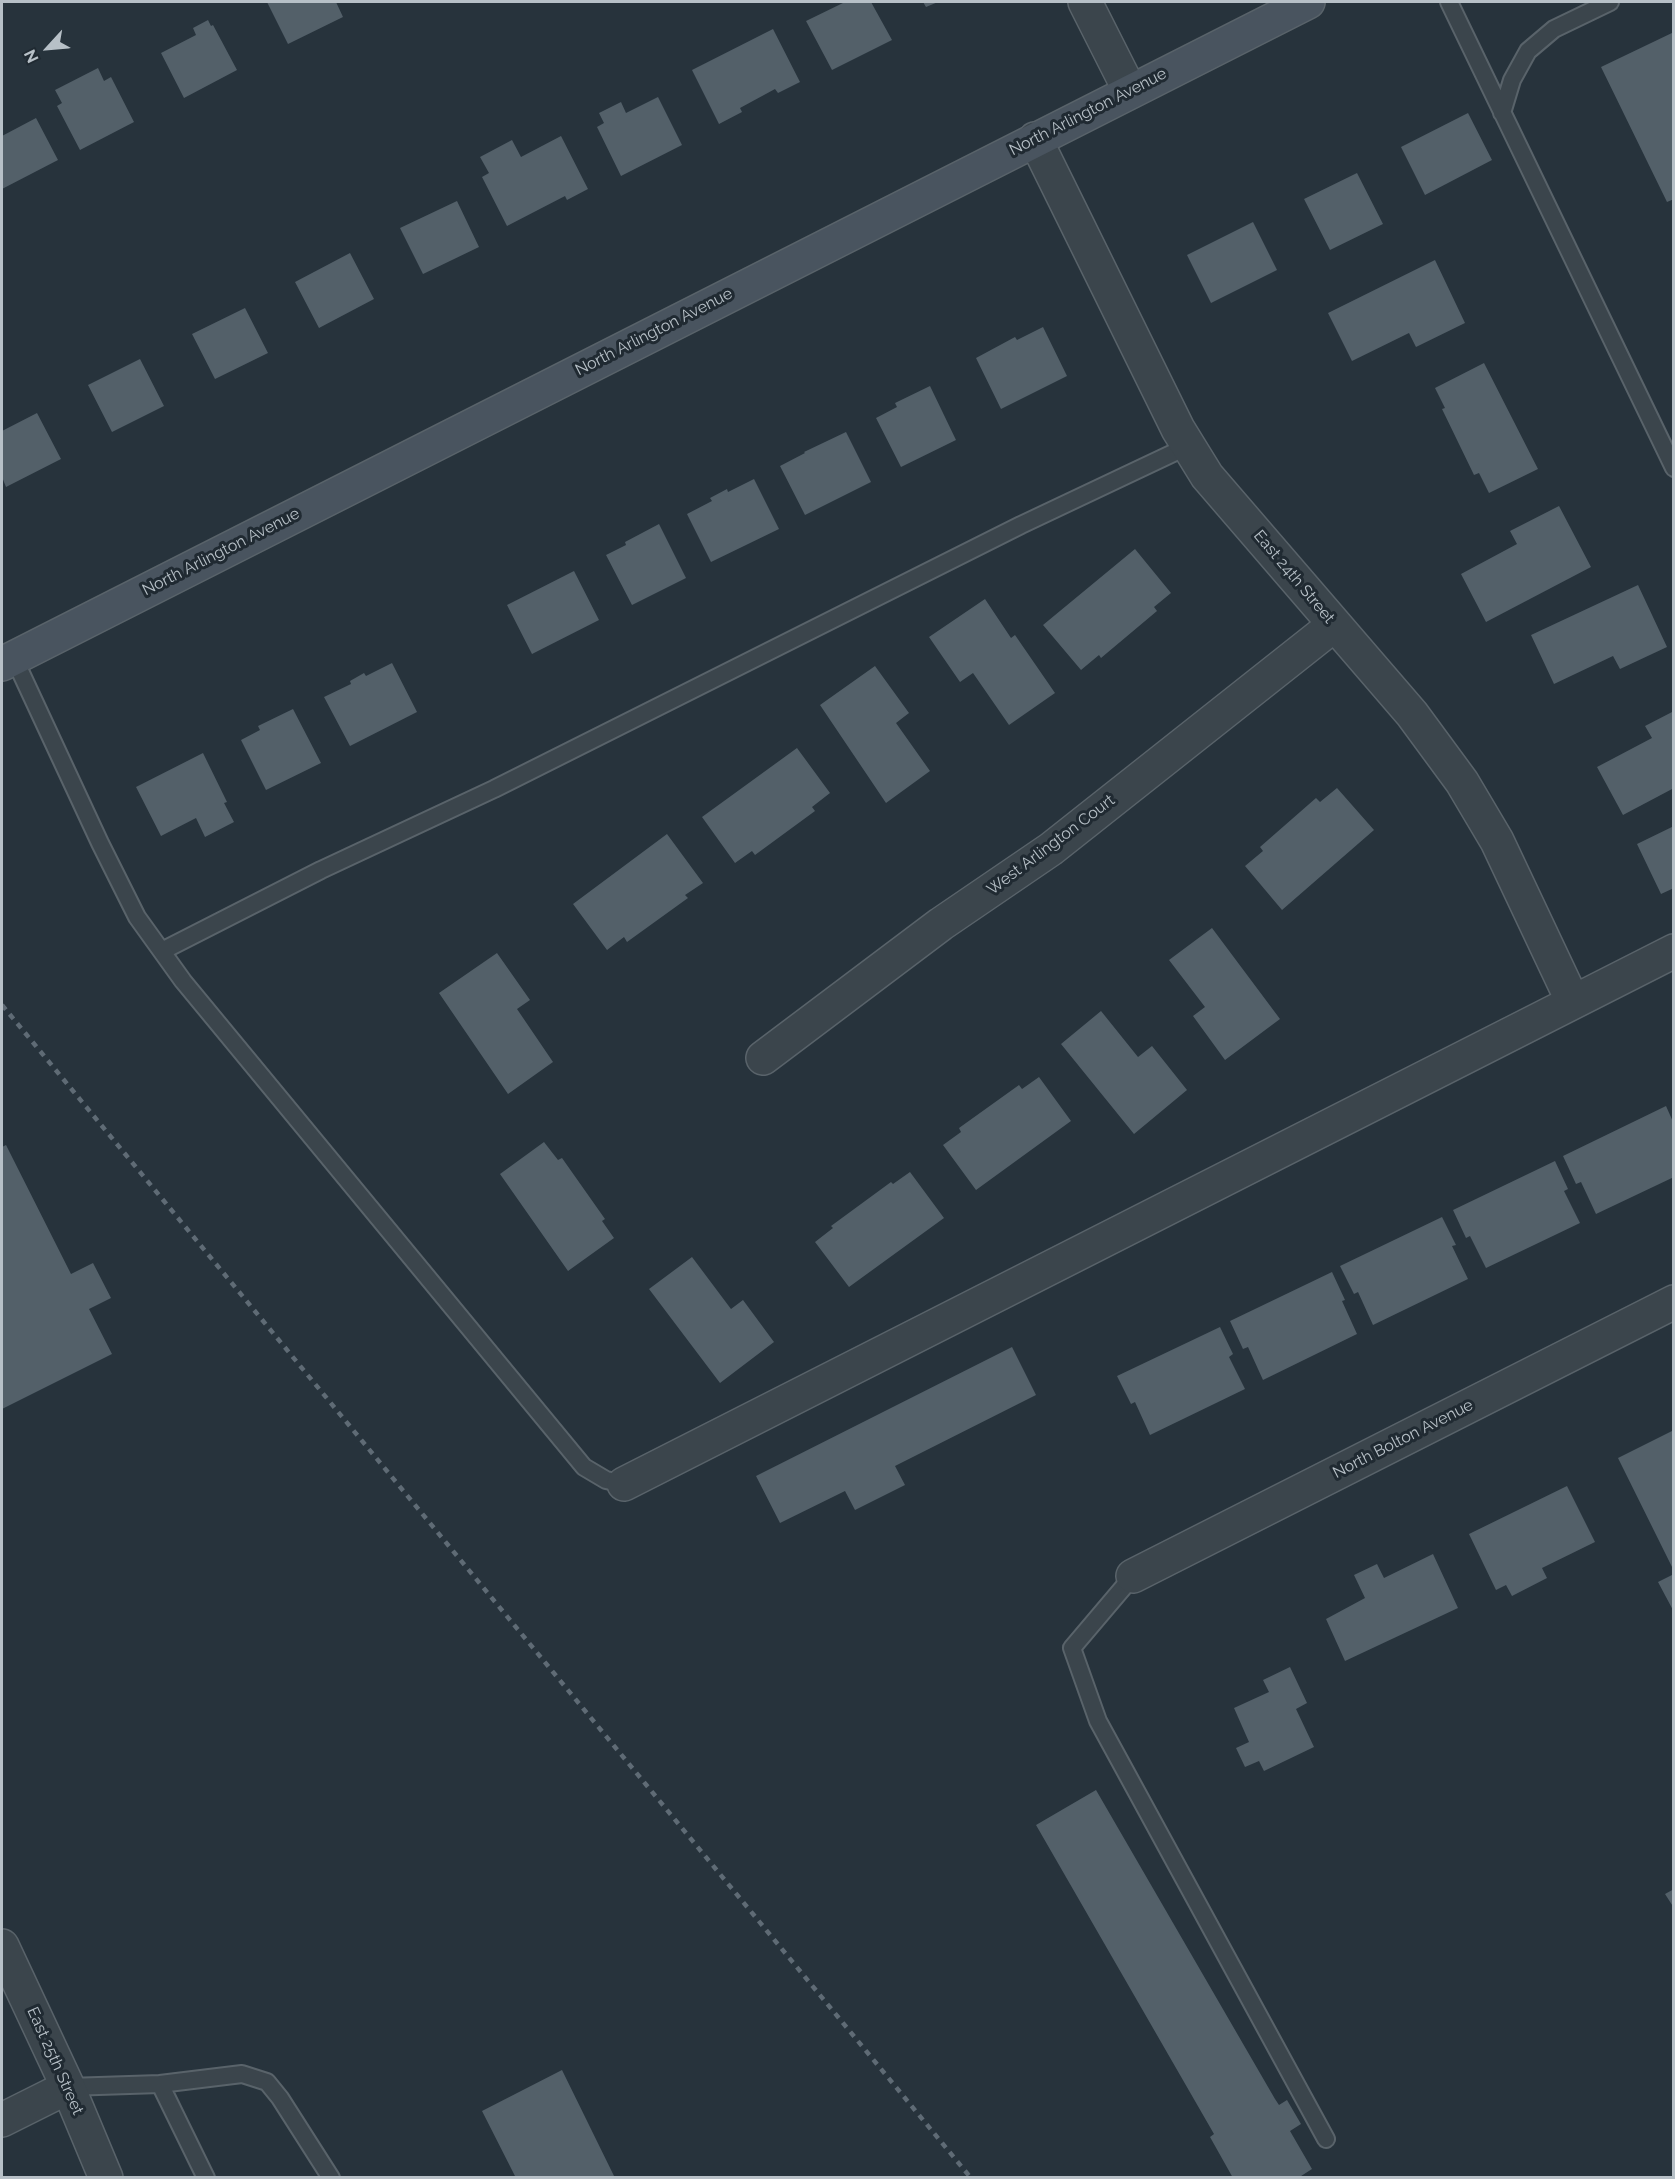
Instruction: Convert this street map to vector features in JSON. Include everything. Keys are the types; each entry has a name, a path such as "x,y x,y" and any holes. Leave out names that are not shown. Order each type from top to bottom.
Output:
{"main road":[{"name":"North Arlington Avenue","path":"8,661 1308,2"}],"street":[{"path":"1085,2 1130,91"},
{"name":"East 24th Street","path":"1035,139 1188,446 1207,476 1412,714 1462,782 1497,841 1573,1002"},
{"name":"West Arlington Court","path":"763,1058 941,924 1051,849 1334,625"},
{"path":"624,1484 1674,951"},
{"name":"North Bolton Avenue","path":"1133,1576 1674,1302"},
{"name":"East 25th Street","path":"2,1946 68,2087 106,2178"},
{"path":"2,2120 68,2087"}],"lane":[{"path":"1449,2 1674,468"},
{"path":"1502,113 1512,80 1528,51 1554,29 1610,2"},
{"path":"162,951 321,870 494,789 1021,525 1188,446"},
{"path":"8,661 137,917 197,998 584,1467 606,1480 624,1484"},
{"path":"1133,1576 1072,1648 1098,1721 1326,2139"},
{"path":"68,2087 160,2084 242,2074 267,2082 280,2098 331,2178"},
{"path":"160,2084 206,2178"}],"building":[{"path":"267,2 336,2 343,17 288,44"},
{"path":"845,2 871,2 892,40 832,70 806,21"},
{"path":"923,2 938,2 926,7"},
{"path":"208,20 211,26 213,25 237,70 184,98 161,53 196,35 193,28"},
{"path":"773,29 800,82 778,93 775,89 740,108 742,112 719,124 692,70"},
{"path":"1674,32 1674,199 1667,202 1601,67"},
{"path":"98,68 104,81 111,77 134,122 80,150 57,106 62,103 55,90"},
{"path":"658,97 682,145 621,176 597,127 604,123 599,113 621,102 626,113"},
{"path":"1468,113 1492,160 1425,195 1401,147"},
{"path":"36,118 58,160 2,189 2,136"},
{"path":"561,136 588,189 567,200 565,196 507,226 482,177 489,173 480,157 512,140 521,157"},
{"path":"1357,173 1383,224 1330,250 1304,199"},
{"path":"457,201 479,247 423,274 400,228"},
{"path":"1253,222 1277,270 1211,303 1187,255"},
{"path":"350,253 374,299 319,328 295,282"},
{"path":"1435,260 1465,323 1416,347 1409,333 1352,361 1328,313"},
{"path":"245,308 268,353 215,379 192,334"},
{"path":"1043,327 1067,376 1001,409 976,358 1015,337 1017,340"},
{"path":"140,359 164,406 112,432 88,385"},
{"path":"1484,363 1538,469 1489,493 1479,473 1474,475 1442,409 1445,408 1435,388"},
{"path":"930,386 956,440 901,467 876,418 897,407 895,403"},
{"path":"37,413 61,459 6,487 2,477 2,431"},
{"path":"846,432 871,482 805,515 780,466"},
{"path":"754,479 779,529 711,562 687,514 712,501 710,498 727,489 728,492"},
{"path":"1559,506 1591,567 1486,622 1461,574 1517,544 1510,531"},
{"path":"659,524 686,578 632,605 606,555"},
{"path":"1135,549 1171,593 1154,607 1157,611 1101,658 1099,655 1081,670 1043,625"},
{"path":"574,571 599,620 532,654 507,605"},
{"path":"1638,585 1667,647 1620,669 1613,656 1554,684 1531,635"},
{"path":"985,599 1011,638 1015,635 1055,693 1009,725 973,673 960,682 929,637"},
{"path":"392,663 417,712 350,746 324,697 351,684 350,681 364,673 366,676"},
{"path":"875,666 909,713 896,723 930,771 886,803 820,705"},
{"path":"293,709 321,763 266,790 241,740 260,730 258,726"},
{"path":"1674,711 1674,788 1623,815 1597,767 1652,738 1645,726"},
{"path":"797,748 830,793 812,807 815,811 755,855 752,851 735,863 702,817"},
{"path":"203,753 227,802 224,803 234,822 205,837 196,818 161,836 136,787"},
{"path":"1337,788 1374,830 1282,910 1245,866 1263,851 1260,847 1316,798 1320,802"},
{"path":"1674,826 1674,888 1661,894 1637,844"},
{"path":"667,834 703,883 685,895 688,898 627,942 624,937 607,950 573,904"},
{"path":"1212,928 1280,1019 1225,1060 1193,1016 1205,1007 1169,960"},
{"path":"497,953 530,1000 517,1009 553,1062 508,1094 439,993"},
{"path":"1101,1011 1138,1057 1152,1046 1187,1090 1134,1134 1061,1044"},
{"path":"1039,1077 1071,1121 976,1190 943,1145 961,1132 959,1128 1019,1085 1022,1089"},
{"path":"1666,1106 1674,1124 1674,1177 1596,1214 1581,1182 1576,1184 1563,1156"},
{"path":"544,1142 558,1160 562,1158 605,1219 602,1221 614,1238 568,1271 500,1174"},
{"path":"6,1145 71,1274 93,1263 111,1298 89,1309 112,1354 2,1409 2,1147"},
{"path":"1555,1161 1568,1189 1564,1191 1580,1223 1486,1268 1470,1236 1466,1238 1453,1210"},
{"path":"910,1172 944,1218 849,1287 815,1242 833,1228 831,1226 891,1182 893,1184"},
{"path":"1442,1217 1456,1245 1452,1246 1468,1279 1373,1325 1358,1292 1354,1294 1340,1266"},
{"path":"692,1257 731,1309 743,1300 774,1342 720,1383 649,1289"},
{"path":"1332,1272 1357,1334 1263,1380 1248,1347 1243,1349 1230,1321"},
{"path":"1220,1327 1233,1354 1229,1357 1245,1389 1150,1435 1135,1402 1131,1404 1117,1376"},
{"path":"1012,1347 1036,1395 895,1466 905,1485 855,1510 845,1491 780,1523 756,1476"},
{"path":"1674,1430 1674,1571 1618,1458"},
{"path":"1567,1486 1595,1542 1542,1568 1547,1578 1512,1596 1506,1585 1496,1590 1469,1534"},
{"path":"1433,1554 1458,1608 1345,1661 1326,1619 1365,1598 1354,1575 1377,1564 1384,1578"},
{"path":"1674,1574 1674,1612 1658,1582"},
{"path":"1290,1667 1307,1703 1296,1709 1314,1747 1264,1771 1259,1761 1245,1767 1236,1748 1249,1742 1234,1708 1269,1692 1263,1680"},
{"path":"1096,1790 1275,2099 1279,2105 1287,2100 1301,2124 1290,2131 1312,2169 1298,2178 1233,2178 1210,2137 1214,2134 1036,1825"},
{"path":"1674,1889 1674,1908 1665,1894"},
{"path":"562,2070 615,2178 516,2178 482,2111"}],"railway":[{"path":"2,1005 971,2178"}]}
